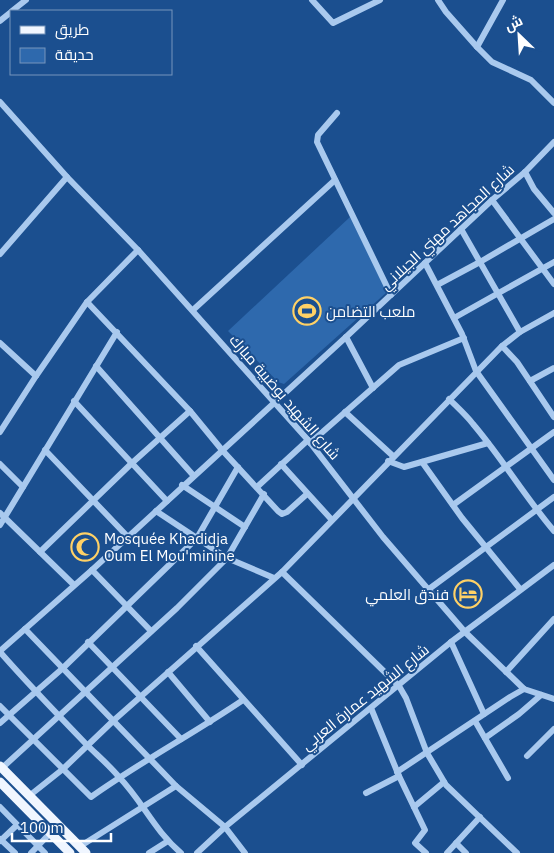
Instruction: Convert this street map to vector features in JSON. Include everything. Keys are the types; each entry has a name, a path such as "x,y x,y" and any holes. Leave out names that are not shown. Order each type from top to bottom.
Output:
{"main road":[{"path":"1,767 82,850"},
{"path":"0,782 70,853"}],"street":[{"path":"14,10 26,0"},
{"path":"312,0 333,23 380,0"},
{"path":"438,0 446,12 492,62 531,80 554,103"},
{"path":"477,47 503,0"},
{"name":"شارع الشهيد بوضبية مبارك","path":"0,102 67,178 138,250 275,402 309,441 383,537 465,632 524,689 554,699"},
{"path":"337,112 318,135 317,142 391,295"},
{"name":"شارع المجاهد مهني الجيلاني","path":"0,652 346,337 492,200 525,172 554,142"},
{"path":"525,172 534,189 554,213"},
{"path":"0,254 67,178"},
{"path":"193,310 335,180"},
{"path":"492,200 554,284"},
{"path":"437,285 554,219"},
{"path":"461,229 520,332"},
{"path":"0,432 87,302 138,250"},
{"path":"454,318 554,262"},
{"path":"425,263 464,338 476,371 554,480"},
{"path":"87,302 190,411 238,468 282,514 287,512 307,494"},
{"path":"29,796 63,769 196,646 282,572 352,497 502,346 520,332 554,313"},
{"path":"0,525 2,516 23,487 117,332"},
{"path":"346,337 373,388"},
{"path":"257,487 281,464 399,365 464,338"},
{"path":"0,342 36,376"},
{"path":"502,346 517,362 554,417"},
{"path":"96,366 193,476"},
{"path":"530,381 554,368"},
{"path":"449,399 488,443 554,532"},
{"path":"74,401 167,501"},
{"path":"40,552 132,463 190,411"},
{"path":"345,412 390,459 404,467 488,443"},
{"path":"452,505 554,432"},
{"path":"45,450 127,536"},
{"path":"422,462 452,505 520,589"},
{"path":"0,464 23,487"},
{"path":"281,464 331,519"},
{"path":"0,723 63,668 197,538 238,468"},
{"path":"182,485 245,527"},
{"path":"1,767 111,668 227,558 264,494"},
{"path":"429,589 554,497"},
{"path":"156,511 227,558 274,578"},
{"path":"2,516 74,586"},
{"name":"شارع الشهيد عمارة العربي","path":"197,853 225,827 451,642 520,589 553,567"},
{"path":"92,570 151,631"},
{"path":"282,572 399,686 406,698 427,753 444,782 517,853"},
{"path":"506,672 554,619"},
{"path":"25,629 176,786 225,827 245,853"},
{"path":"88,642 181,739"},
{"path":"451,642 484,714"},
{"path":"196,646 302,764"},
{"path":"0,652 36,692 119,777 144,806 146,813 168,841 181,853"},
{"path":"168,672 210,722"},
{"path":"366,793 398,774 484,714 524,689"},
{"path":"485,738 519,714 541,695"},
{"path":"0,706 91,797 119,777 244,700"},
{"path":"371,708 398,774 425,830 415,843 426,853"},
{"path":"475,721 508,778"},
{"path":"527,756 554,728"},
{"path":"414,807 444,782"},
{"path":"82,850 176,786"},
{"path":"0,807 46,853"},
{"path":"447,853 480,817"},
{"path":"30,853 58,825"},
{"path":"15,853 0,840 17,826"},
{"path":"149,853 168,841"},
{"path":"456,843 466,853"}],"green space":[{"name":"ملعب التضامن","path":"350,217 387,292 284,384 278,382 228,331"}],"place":[{"name":"ملعب التضامن","path":"307,311"},
{"name":"Mosquée Khadidja Oum El Mou'minine","path":"85,547"},
{"name":"فندق العلمي","path":"468,594"}]}
